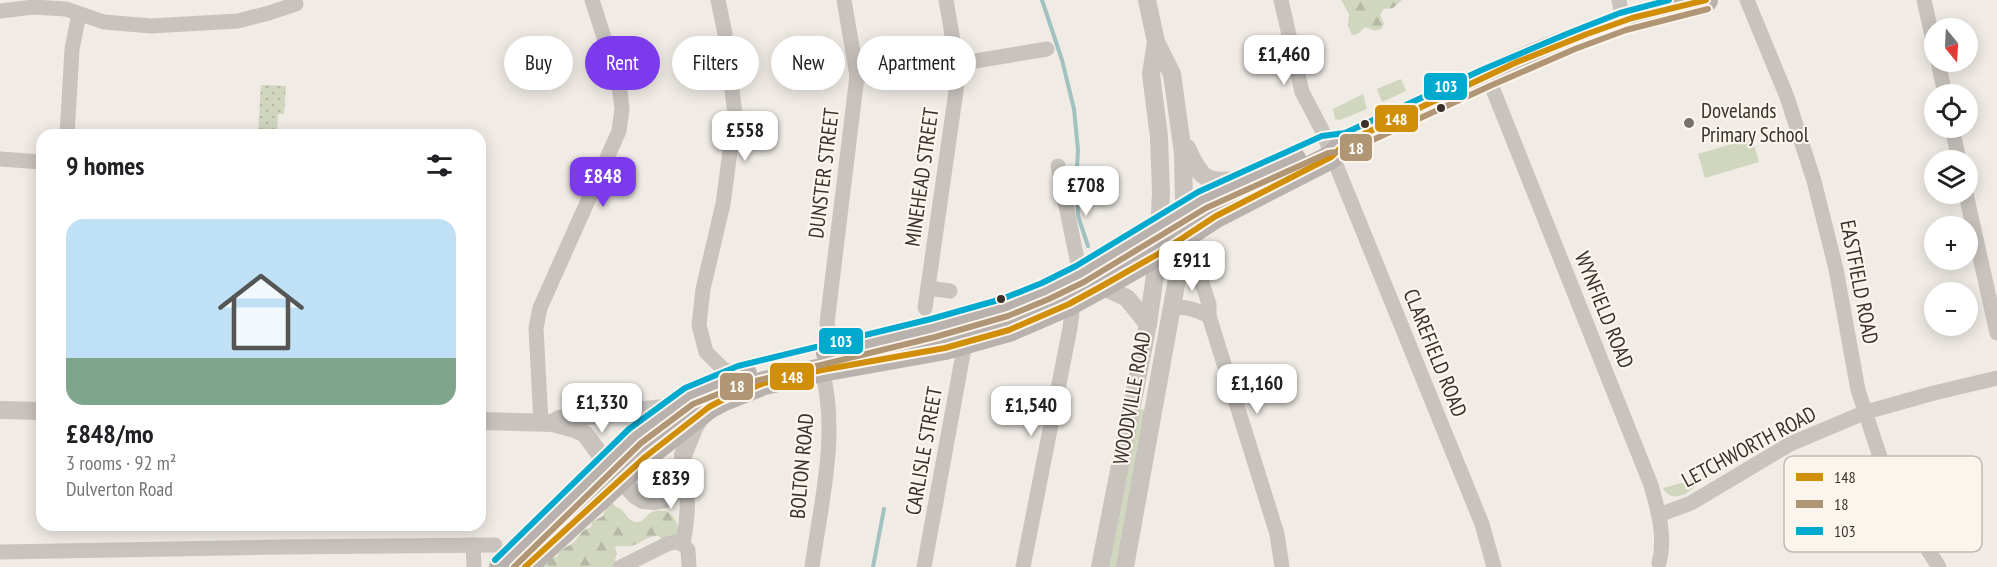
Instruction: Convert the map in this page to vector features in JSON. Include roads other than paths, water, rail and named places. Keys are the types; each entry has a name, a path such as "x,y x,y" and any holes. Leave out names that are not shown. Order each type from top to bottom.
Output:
{"main road":[{"path":"525,567 614,472 635,436 740,375 965,343 1009,330 1102,286 1158,254 1223,212 1335,148 1488,77 1621,10 1706,0"},
{"path":"498,556 614,472 645,458 690,403 764,383 933,328 1005,308 1080,274 1184,210 1248,179 1335,148"}],"street":[{"path":"547,423 536,328 540,308 619,131 622,109 619,84 592,0"},
{"path":"718,0 725,34 735,114 723,204 703,289 699,326 702,340 710,357 723,369 740,375"},
{"name":"DUNSTER STREET","path":"828,361 827,322 857,76 844,0"},
{"name":"MINEHEAD STREET","path":"946,0 952,36"},
{"path":"1147,0 1156,42 1172,74 1180,132 1197,170 1203,176 1221,182 1248,179"},
{"name":"CLAREFIELD ROAD","path":"1281,0 1302,93 1321,129 1335,148 1482,524 1494,567"},
{"name":"EASTFIELD ROAD","path":"1747,0 1787,97 1814,181 1831,247 1858,390 1880,456"},
{"path":"1924,0 1928,18"},
{"path":"0,11 33,7 66,9 104,22 151,26 238,21 267,7 296,4"},
{"path":"67,129 72,49 79,14"},
{"name":"WOODVILLE ROAD","path":"1100,567 1148,324 1158,254 1161,192 1159,137 1151,74 1156,42"},
{"path":"976,61 1047,49"},
{"name":"WYNFIELD ROAD","path":"1488,77 1651,485 1659,515 1662,551 1660,566"},
{"name":"MINEHEAD STREET","path":"925,308 955,90"},
{"name":"WOODVILLE ROAD","path":"1125,567 1182,237 1183,153 1180,132"},
{"path":"0,159 36,162"},
{"path":"1058,166 1080,274"},
{"path":"1968,204 1997,333"},
{"path":"1199,274 1209,304 1209,316 1277,534 1282,567"},
{"name":"WOODVILLE ROAD","path":"1102,286 1127,298 1148,324"},
{"path":"928,288 950,291"},
{"path":"1023,567 1070,328 1072,313 1068,304"},
{"path":"1171,309 1183,307 1209,316"},
{"name":"CARLISLE STREET","path":"924,567 965,343"},
{"name":"BOLTON ROAD","path":"812,567 829,440 828,361"},
{"name":"LETCHWORTH ROAD","path":"1659,515 1691,503 1790,444 1866,412 1997,378"},
{"path":"547,423 559,419 690,403 695,426 683,455 684,476 687,484 687,522 682,544"},
{"path":"0,410 36,411"},
{"path":"486,421 547,423 575,429 585,434 614,472 635,495 644,500 666,499 681,484 684,476"},
{"path":"621,567 668,544 675,543 682,544 688,550 689,567"},
{"path":"472,545 474,567"},
{"path":"0,552 472,545 498,556"},
{"name":"EASTFIELD ROAD","path":"1929,552 1939,567"}],"waterway":[{"path":"1042,0 1062,60 1074,109 1078,150 1076,184 1078,216 1088,246"},
{"path":"873,567 884,509"}],"place":[{"name":"Dovelands Primary School","path":"1689,123"}]}
